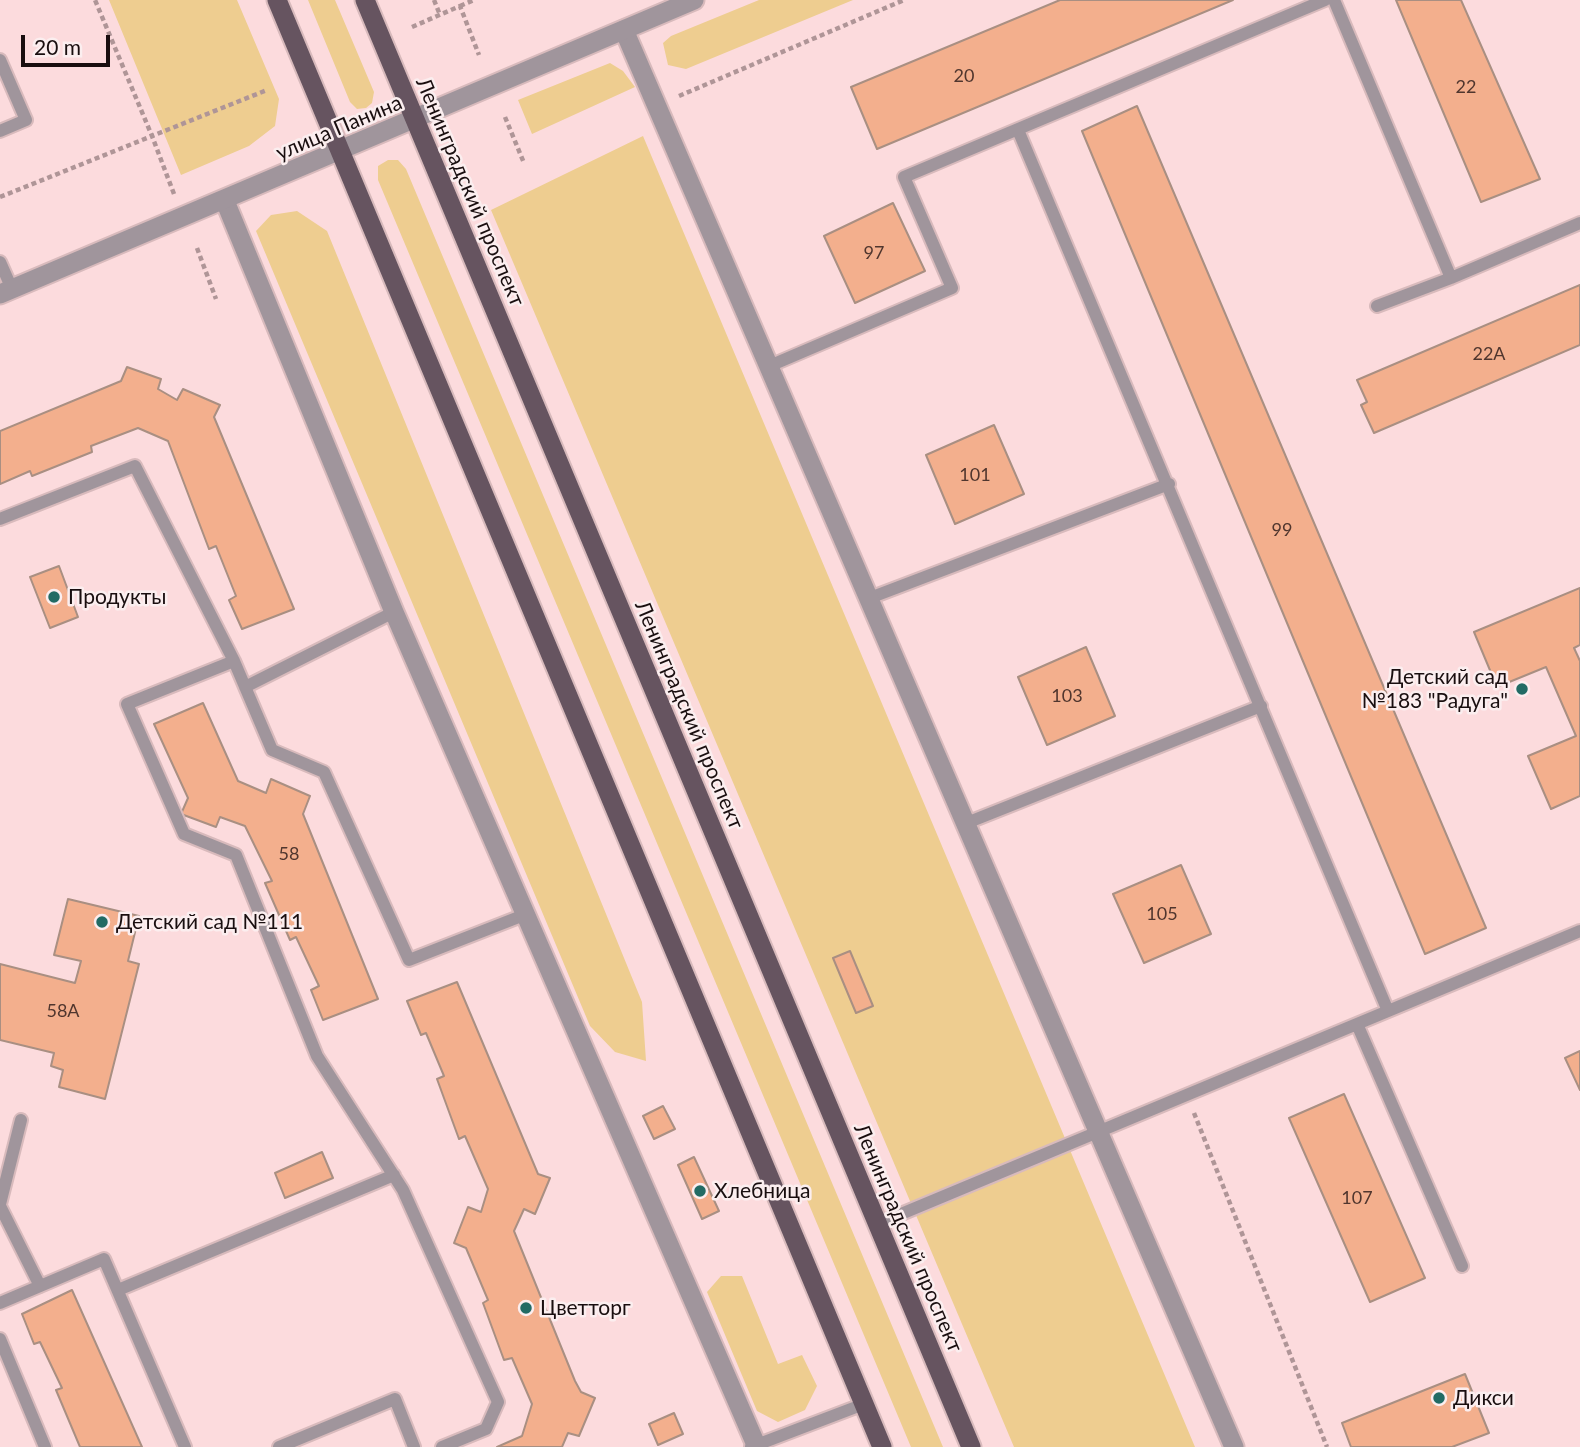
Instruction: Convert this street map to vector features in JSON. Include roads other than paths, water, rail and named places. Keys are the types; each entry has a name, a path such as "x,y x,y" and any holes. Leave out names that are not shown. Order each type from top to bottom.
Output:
{"main road":[{"path":"277,0 882,1447"},
{"name":"Ленинградский проспект","path":"365,0 971,1447"}],"street":[{"name":"улица Панина","path":"6,292 339,153 694,0"},
{"path":"624,30 1234,1447"},
{"path":"225,201 394,612 754,1446"}],"lane":[{"path":"767,367 952,288 904,177 1325,0"},
{"path":"1334,0 1451,278"},
{"path":"0,60 26,120 0,131"},
{"path":"1018,130 1169,484 1388,1011"},
{"path":"1377,306 1580,223"},
{"path":"0,262 6,292"},
{"path":"0,519 135,466 233,661 272,750 324,772 409,960 524,915"},
{"path":"867,598 1169,484"},
{"path":"245,687 394,612"},
{"path":"233,661 127,704 184,834 236,855 317,1056 404,1190 498,1402 486,1429 442,1447"},
{"path":"964,824 1261,706"},
{"path":"877,1224 1580,931"},
{"path":"1357,1024 1462,1266"},
{"path":"21,1120 0,1205 40,1286"},
{"path":"118,1290 394,1175"},
{"path":"0,1303 104,1259 184,1447"},
{"path":"0,1339 45,1447"},
{"path":"279,1447 395,1399 414,1447"},
{"path":"754,1446 864,1404"}],"place":[{"name":"Продукты","path":"54,597"},
{"name":"Детский сад №183 \"Радуга\"","path":"1522,689"},
{"name":"Детский сад №111","path":"102,922"},
{"name":"Хлебница","path":"700,1191"},
{"name":"Цветторг","path":"526,1308"},
{"name":"Дикси","path":"1439,1398"}]}
